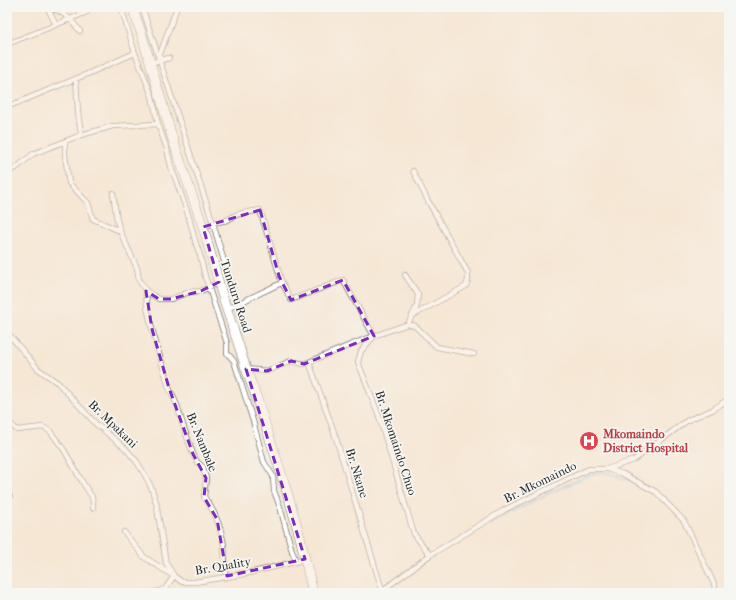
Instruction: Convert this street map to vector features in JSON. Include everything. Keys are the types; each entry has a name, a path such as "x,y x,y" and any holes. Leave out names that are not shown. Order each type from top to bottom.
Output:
{"highway":[{"name":"Tunduru Road","path":"132,7 155,62 173,140 203,226 211,258 227,309 287,492 300,537 301,560 313,593"}],"street":[{"path":"7,44 87,12 90,7"},
{"path":"121,7 135,53 152,96 158,124 171,167 188,214 205,276 227,343 227,353 234,361 264,462 272,476 274,492 280,507 292,551 301,560"},
{"path":"142,7 155,62 212,223 240,316"},
{"path":"155,62 160,54 177,7"},
{"path":"48,8 60,11 70,19 80,31"},
{"path":"48,8 56,25"},
{"path":"7,107 135,53"},
{"path":"155,62 169,58"},
{"path":"76,79 81,135"},
{"path":"7,172 16,168 32,154 81,135 113,126 158,124"},
{"path":"65,141 65,154 69,183 88,203 93,219 120,231"},
{"path":"412,316 466,286 468,280 468,273 413,171"},
{"name":"Br. Nambale","path":"113,194 120,231 137,268 139,280 146,291 147,307 152,329 170,388 193,454 197,462 203,467 206,478 204,497 212,508 217,519 224,545 225,568 227,576"},
{"path":"203,226 227,220 238,214 260,210 282,283 291,300 343,280 374,336"},
{"path":"405,275 418,294 417,306 408,324"},
{"path":"146,291 159,299 171,299 189,292 201,291 219,282"},
{"path":"227,309 282,283"},
{"path":"246,369 267,371 291,361 304,364 360,341 408,324 415,326 437,347 474,354"},
{"name":"Br. Mpakani","path":"7,332 38,369 58,383 96,424 125,448 137,462 151,487 156,502 166,563 174,576"},
{"name":"Br. Mkomaindo Chuo","path":"374,336 361,351 358,362 378,416 414,534 430,555"},
{"name":"Br. Nkane","path":"309,362 335,435 381,592"},
{"path":"607,469 634,460 688,420 712,410 729,399"},
{"path":"7,422 9,422 17,430 43,427 50,431 64,450 92,497 93,508"},
{"name":"Br. Mkomaindo","path":"381,592 430,555 506,509 589,469 607,469 623,474 656,492 684,521 714,584 716,593"},
{"name":"Br. Quality","path":"124,532 144,557 182,582 195,582 245,574 301,560"},
{"path":"153,593 165,590 174,576"}],"highlighted area":[{"path":"260,210 279,276 291,300 343,280 374,336 304,364 291,361 267,371 246,369 305,559 227,576 217,519 204,497 206,478 193,454 169,388 152,329 146,291 159,299 171,299 201,291 219,282 203,227"}],"waterway":[{"path":"490,524 549,493 587,476 601,472 609,473 627,480"}],"place":[{"name":"Mkomaindo District Hospital","path":"589,441"}]}
